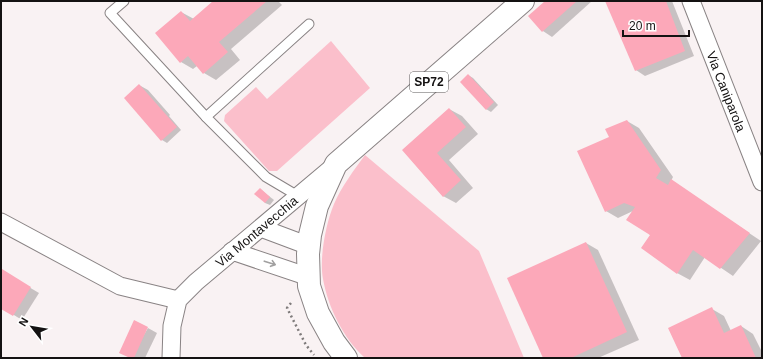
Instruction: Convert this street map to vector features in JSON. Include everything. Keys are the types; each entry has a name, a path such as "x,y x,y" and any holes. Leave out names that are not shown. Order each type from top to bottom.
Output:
{"main road":[{"name":"Via Montavecchia","path":"346,358 334,342 318,313 309,286 310,235 317,206 336,164 523,1"}],"street":[{"name":"Via Caniparola","path":"691,1 762,182"},
{"name":"Via Montavecchia","path":"178,300 196,282 232,251 336,164"},
{"path":"1,222 120,286 178,300 172,326 171,358"},
{"path":"261,228 309,246"},
{"path":"232,251 309,277"}],"lane":[{"path":"124,1 110,13 206,117 266,177 298,196"},
{"path":"206,117 309,24"}],"shaded area":[{"path":"331,41 370,88 277,171 269,171 224,121 225,115 256,87 267,99"},
{"path":"365,155 479,251 524,358 365,358 357,350 343,332 333,311 325,290 322,261 328,221 334,204 352,172"}],"building":[{"path":"213,1 267,1 219,42 228,52 203,74 188,56 180,63 155,33 181,11 190,21"},
{"path":"545,1 577,1 542,32 528,16"},
{"path":"605,1 666,1 685,51 635,71"},
{"path":"468,74 494,102 486,110 460,82"},
{"path":"139,84 177,127 161,141 124,98"},
{"path":"449,108 466,127 437,153 461,180 443,197 402,150"},
{"path":"627,120 661,170 656,178 668,185 671,179 750,233 720,269 693,250 677,274 641,248 650,235 626,220 635,207 624,203 605,212 577,151 609,137 605,129"},
{"path":"260,188 270,197 265,203 254,194"},
{"path":"586,242 627,332 571,358 543,358 507,278"},
{"path":"2,269 31,287 13,316 1,309"},
{"path":"712,307 724,333 741,325 756,358 682,358 668,328"},
{"path":"134,320 148,327 134,358 130,358 119,353"}]}
